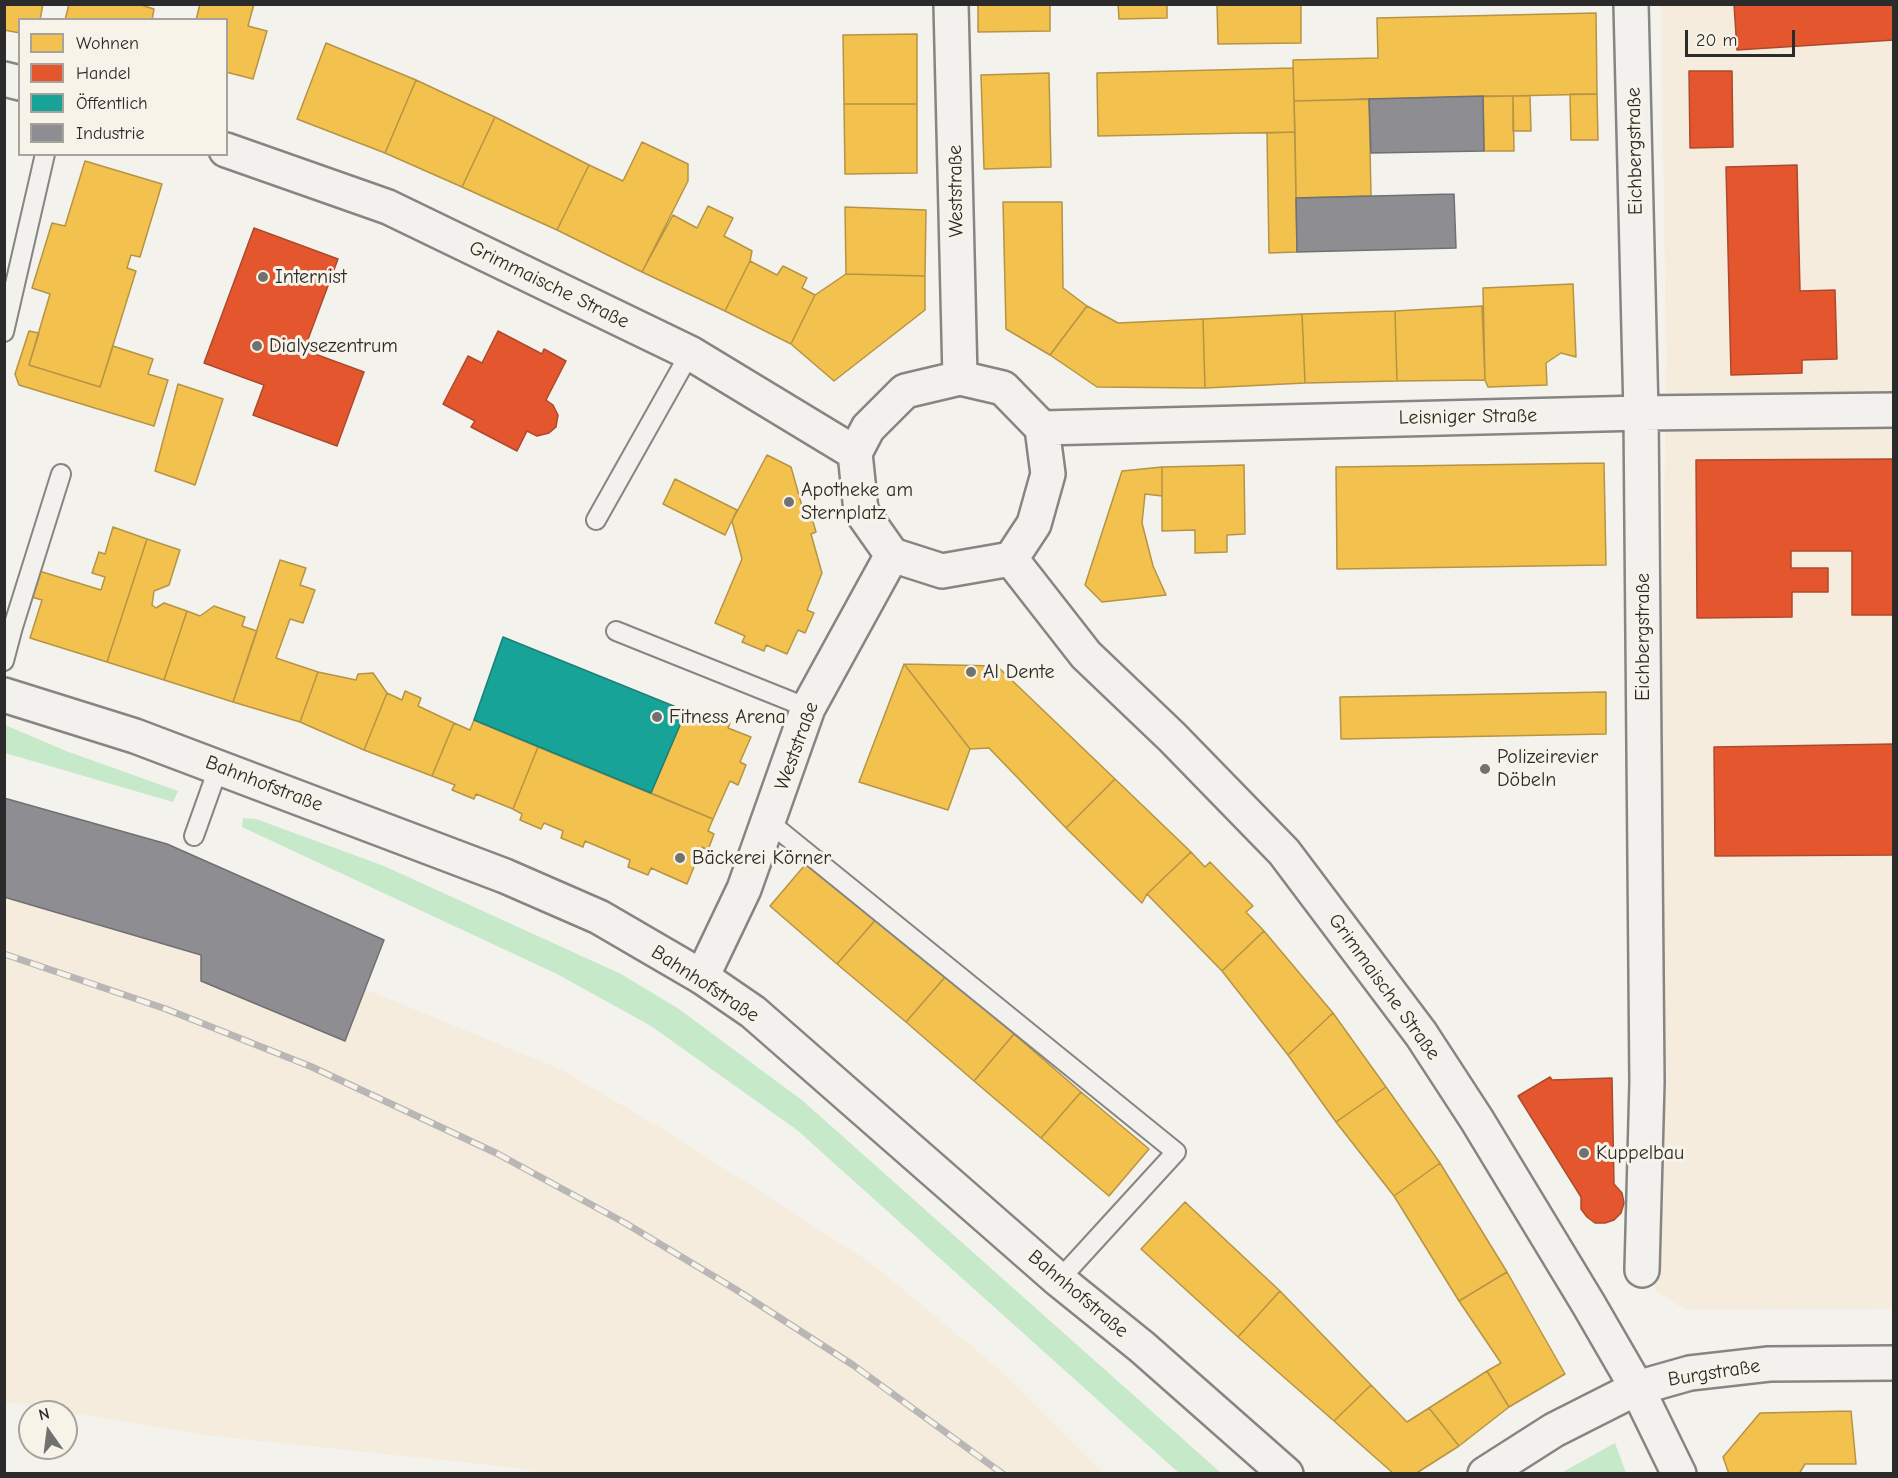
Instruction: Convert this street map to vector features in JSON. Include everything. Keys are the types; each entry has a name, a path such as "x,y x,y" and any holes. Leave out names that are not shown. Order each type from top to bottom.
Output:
{"street":[{"name":"Weststraße","path":"951,4 960,378"},
{"name":"Eichbergstraße","path":"1631,4 1641,413 1647,1082 1642,1270"},
{"name":"Grimmaische Straße","path":"228,151 388,207 690,352 855,453"},
{"path":"960,378 1003,388 1042,428 1048,474 1034,525 1011,559 942,571 892,555 861,511 855,453 868,428 905,391 960,378"},
{"name":"Leisniger Straße","path":"1042,428 1641,413 1893,410"},
{"name":"Weststraße","path":"702,977 744,889 808,708 892,555"},
{"name":"Grimmaische Straße","path":"1011,559 1086,655 1172,737 1284,852 1421,1034 1476,1120 1637,1388 1679,1473"},
{"name":"Bahnhofstraße","path":"4,695 135,736 219,766 516,880 598,917 702,977 761,1020 1059,1280 1142,1347 1287,1473"},
{"name":"Burgstraße","path":"1485,1473 1554,1430 1637,1388 1690,1373 1769,1364 1893,1363"}],"lane":[{"path":"4,332 45,156"},
{"path":"596,520 690,352"},
{"path":"4,661 61,474"},
{"path":"616,631 808,708"},
{"path":"194,836 219,766"},
{"path":"769,822 1176,1152 1059,1280"}],"shaded area":[{"path":"1661,5 1893,5 1893,1309 1685,1310 1655,1290 1666,355"},
{"path":"4,897 201,955 201,981 345,1041 365,989 562,1070 671,1134 871,1263 1004,1373 1104,1473 540,1473 518,1468 203,1435 78,1414 78,1400 18,1400 18,1404 5,1402"}],"green space":[{"path":"5,725 66,751 178,791 173,802 5,753"},
{"path":"243,818 256,819 384,866 621,974 679,1009 803,1101 1221,1473 1179,1473 797,1130 651,1026 557,974 242,827"},
{"path":"1615,1443 1626,1473 1561,1473"}],"building: Wohnen":[{"path":"4,4 43,4 40,18 18,18 18,33 4,30"},
{"path":"69,4 138,4 154,9 152,18 66,18"},
{"path":"200,4 254,4 248,26 267,31 253,79 228,73 228,18 196,18"},
{"path":"978,4 1050,4 1050,31 978,32"},
{"path":"1118,4 1167,4 1167,18 1119,19"},
{"path":"1217,4 1301,4 1301,43 1218,44"},
{"path":"1596,13 1597,94 1294,101 1293,60 1378,58 1377,18"},
{"path":"917,34 917,104 844,104 843,35"},
{"path":"326,43 416,80 385,153 297,119"},
{"path":"1293,68 1295,132 1098,136 1097,73"},
{"path":"1049,73 1051,167 984,169 981,75"},
{"path":"416,80 495,117 462,187 385,153"},
{"path":"1570,94 1597,94 1598,140 1571,140"},
{"path":"1483,96 1513,96 1514,151 1484,151"},
{"path":"1513,96 1530,96 1531,131 1513,131"},
{"path":"1369,99 1371,196 1296,198 1294,101"},
{"path":"844,104 917,104 917,173 845,174"},
{"path":"495,117 589,165 557,230 462,187"},
{"path":"1295,132 1297,252 1269,253 1267,133"},
{"path":"642,142 688,164 688,181 642,272 557,230 589,165 623,181"},
{"path":"85,161 162,184 140,257 131,255 127,268 136,271 100,387 29,365 50,294 32,288 52,223 65,226"},
{"path":"1003,202 1062,202 1063,288 1087,306 1050,355 1006,329"},
{"path":"708,206 733,218 724,236 752,251 750,261 725,311 642,272 673,215 697,228"},
{"path":"845,207 926,210 925,276 846,274"},
{"path":"750,261 777,275 783,266 807,278 802,288 815,295 791,344 725,311"},
{"path":"846,274 925,276 925,310 834,381 791,344 815,295"},
{"path":"1573,284 1576,357 1561,353 1546,363 1547,385 1488,387 1485,380 1483,288"},
{"path":"1087,306 1118,323 1203,319 1205,388 1097,387 1050,355"},
{"path":"1482,306 1485,380 1397,381 1395,311"},
{"path":"1395,311 1397,381 1305,383 1302,314"},
{"path":"1302,314 1305,383 1205,388 1203,319"},
{"path":"29,331 39,333 29,365 100,387 113,346 153,359 148,374 168,380 154,426 19,385 15,374"},
{"path":"178,384 223,399 195,485 155,471"},
{"path":"767,455 791,467 802,506 808,504 816,532 811,534 822,573 807,610 814,613 805,633 798,630 787,654 766,645 764,651 742,642 745,636 715,623 742,559 732,521"},
{"path":"1604,463 1606,565 1337,569 1336,467"},
{"path":"1244,465 1245,534 1227,535 1227,552 1195,553 1195,530 1162,531 1162,467"},
{"path":"1162,467 1162,496 1145,494 1142,523 1153,566 1166,595 1102,602 1085,585 1122,471"},
{"path":"675,479 737,510 725,535 663,504"},
{"path":"113,527 147,539 107,662 30,638 42,600 28,596 36,570 101,590 105,577 92,573 99,552 105,554"},
{"path":"147,539 180,550 169,585 154,591 152,605 156,608 164,603 187,611 164,680 107,662"},
{"path":"280,560 306,568 300,585 315,590 303,623 290,619 276,658 318,672 300,722 233,702"},
{"path":"214,606 245,617 242,626 257,631 233,702 164,680 187,611 200,616"},
{"path":"904,664 997,666 1115,779 1066,828 989,748 970,749"},
{"path":"904,664 970,749 948,810 859,782"},
{"path":"318,672 356,680 358,674 373,673 387,693 364,750 300,722"},
{"path":"405,691 421,698 418,706 454,723 432,776 364,750 387,693 402,700"},
{"path":"1606,692 1606,734 1341,739 1340,697"},
{"path":"686,711 709,721 711,716 730,723 728,728 751,737 740,762 746,765 738,785 730,781 713,819 651,793"},
{"path":"474,720 538,747 513,809 476,794 474,799 452,790 455,785 432,776 454,723 470,730"},
{"path":"538,747 713,819 708,831 714,834 708,850 702,847 687,884 651,868 648,875 628,867 630,860 585,841 583,847 561,838 563,831 544,823 541,829 520,820 522,814 513,809"},
{"path":"1115,779 1191,852 1147,894 1142,903 1066,828"},
{"path":"1191,852 1205,867 1210,862 1253,906 1246,912 1264,931 1222,971 1147,894"},
{"path":"810,859 878,917 837,964 770,906"},
{"path":"878,917 946,976 906,1022 837,964"},
{"path":"1264,931 1333,1013 1288,1055 1222,971"},
{"path":"946,976 1014,1034 974,1081 906,1022"},
{"path":"1333,1013 1386,1087 1336,1122 1288,1055"},
{"path":"1014,1034 1081,1092 1041,1138 974,1081"},
{"path":"1386,1087 1440,1163 1394,1196 1336,1122"},
{"path":"1081,1092 1149,1149 1109,1196 1041,1138"},
{"path":"1440,1163 1507,1272 1459,1301 1394,1196"},
{"path":"1185,1202 1280,1291 1238,1337 1141,1249"},
{"path":"1507,1272 1565,1374 1509,1407 1487,1371 1501,1363 1459,1301"},
{"path":"1280,1291 1371,1385 1334,1421 1238,1337"},
{"path":"1487,1371 1509,1407 1459,1446 1429,1408"},
{"path":"1371,1385 1407,1422 1429,1408 1459,1446 1415,1474 1394,1474 1334,1421"},
{"path":"1851,1411 1856,1464 1805,1464 1799,1474 1729,1474 1723,1457 1760,1413"}],"building: Handel":[{"path":"1734,4 1894,4 1894,40 1737,50"},
{"path":"1689,71 1732,71 1733,147 1690,148"},
{"path":"1797,165 1800,291 1835,290 1837,359 1802,360 1802,373 1731,375 1726,167"},
{"path":"254,228 338,259 304,350 364,372 337,446 253,415 264,385 204,363"},
{"path":"498,331 542,354 544,349 566,361 546,400 553,405 558,415 556,427 549,433 537,436 527,431 517,451 471,427 475,421 443,404 468,356 482,363"},
{"path":"1894,459 1894,615 1852,615 1852,551 1791,551 1791,568 1828,568 1828,592 1792,592 1792,617 1697,618 1696,460"},
{"path":"1894,744 1894,855 1715,856 1714,747"},
{"name":"Kuppelbau","path":"1550,1077 1552,1080 1612,1078 1614,1184 1622,1193 1624,1203 1621,1213 1614,1220 1595,1223 1587,1217 1581,1209 1581,1197 1518,1096"}],"building: Öffentlich":[{"path":"503,637 686,711 651,793 474,720"}],"building: Industrie":[{"path":"1483,96 1484,151 1371,153 1369,99"},
{"path":"1454,194 1456,248 1297,252 1296,198"},
{"path":"4,798 167,844 384,940 345,1041 201,981 201,955 4,897"}],"railway":[{"path":"4,954 166,1009 312,1067 496,1153 625,1223 735,1289 853,1365 1003,1474"}],"place":[{"name":"Internist","path":"263,277"},
{"name":"Dialysezentrum","path":"257,346"},
{"name":"Apotheke am Sternplatz","path":"789,502"},
{"name":"Al Dente","path":"971,672"},
{"name":"Fitness Arena","path":"657,717"},
{"name":"Polizeirevier Döbeln","path":"1485,769"},
{"name":"Bäckerei Körner","path":"680,858"},
{"name":"Kuppelbau","path":"1584,1153"}]}
